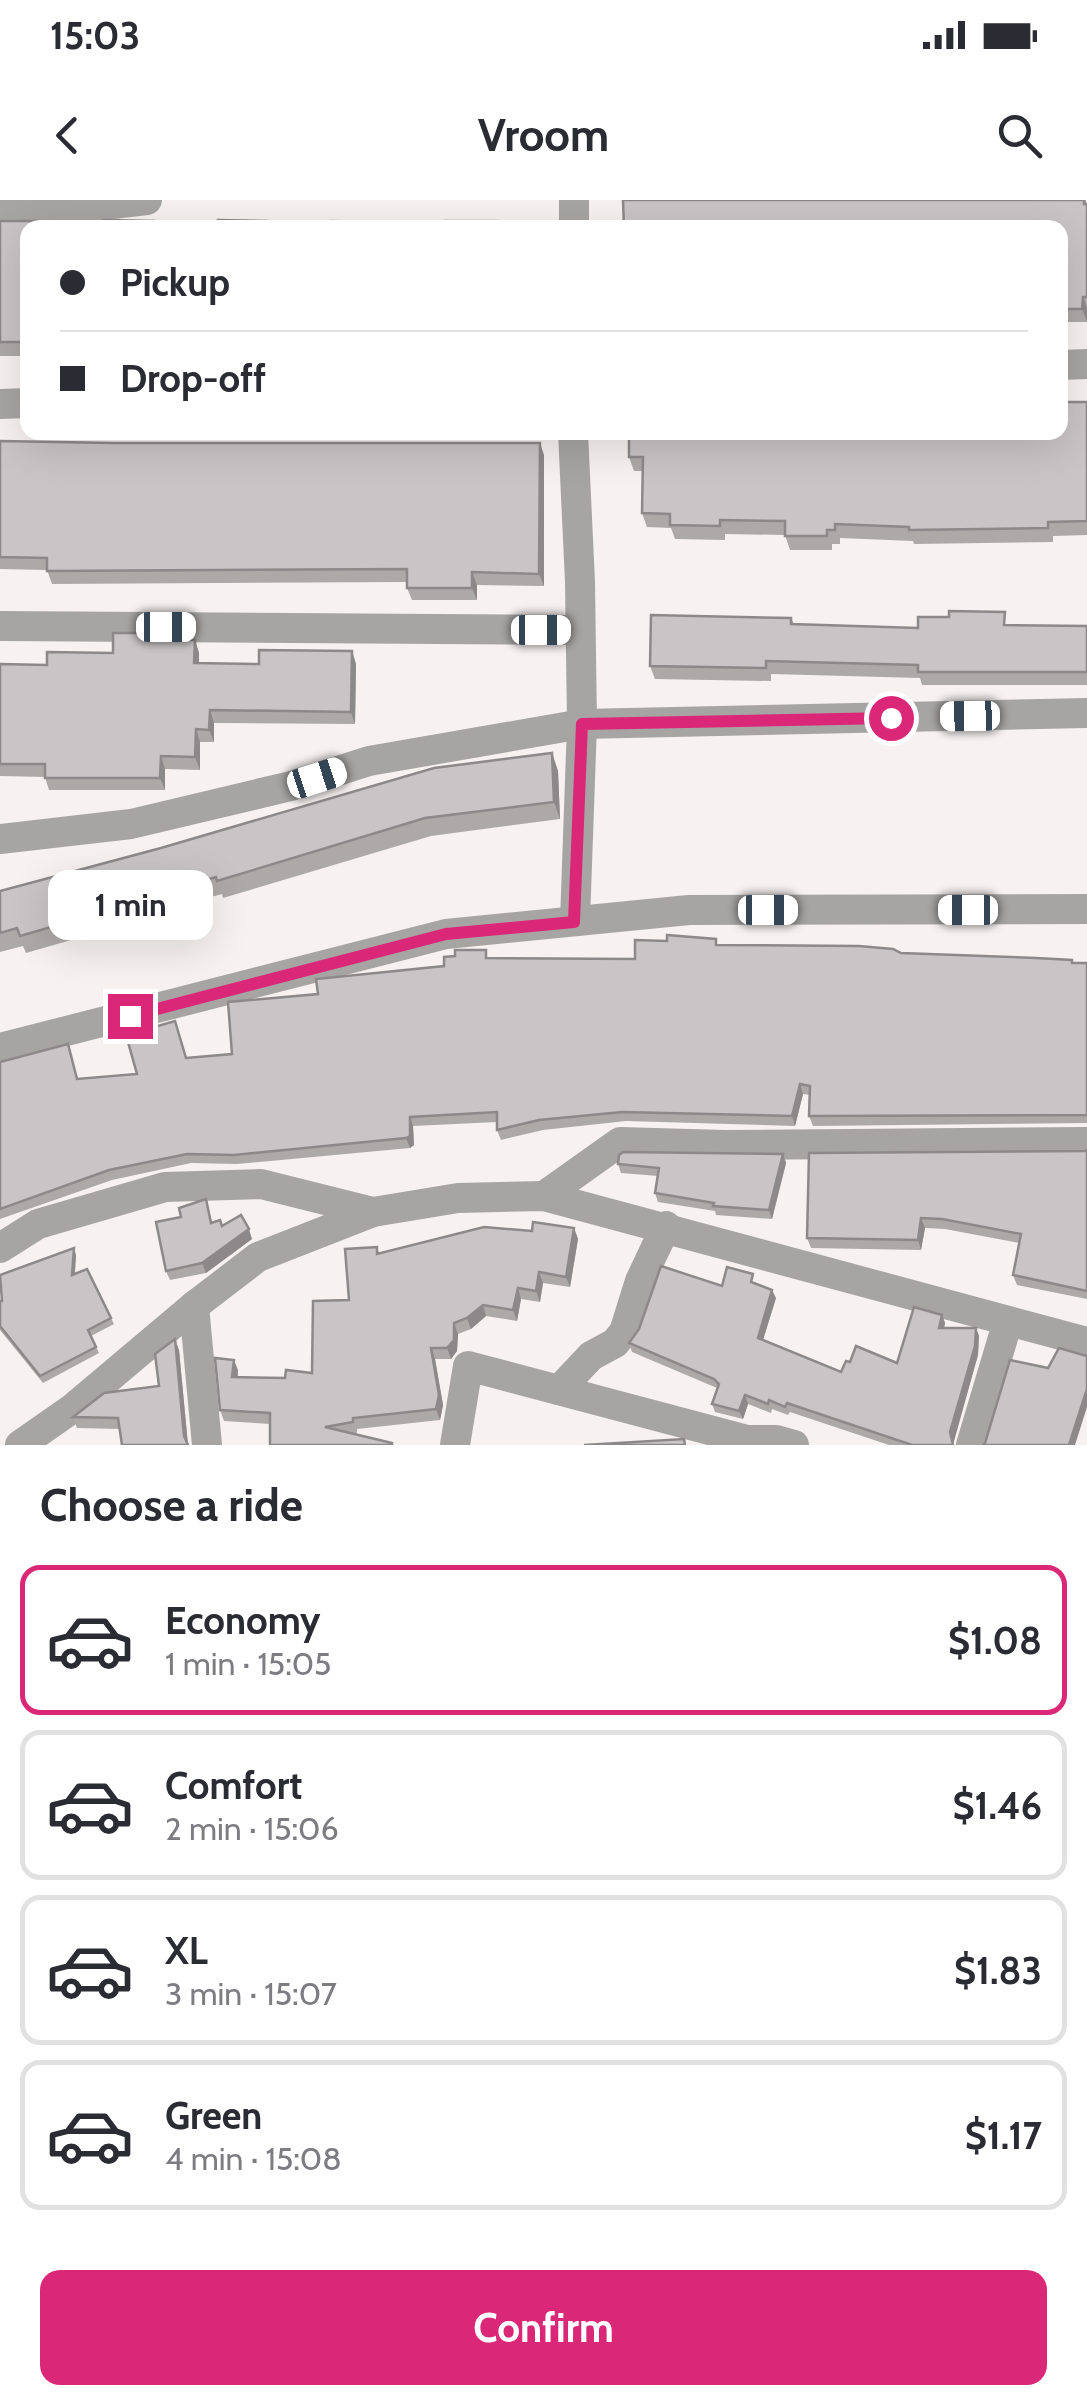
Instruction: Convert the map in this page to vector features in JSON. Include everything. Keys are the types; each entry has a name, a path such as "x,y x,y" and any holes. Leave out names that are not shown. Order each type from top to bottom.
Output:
{"street":[{"path":"0,206 147,200"},
{"path":"572,440 582,724 574,922"},
{"path":"0,626 580,630"},
{"path":"0,839 130,824 291,786 369,761 582,724 1087,713"},
{"path":"0,1048 446,934 689,910 1087,909"},
{"path":"544,1196 620,1142 1087,1142"},
{"path":"0,1248 38,1224 165,1187 261,1184 374,1212"},
{"path":"20,1445 73,1408 258,1257 374,1212 458,1198 544,1196 1087,1342"},
{"path":"558,1390 591,1356 624,1332 640,1281 666,1226"},
{"path":"194,1306 207,1445"},
{"path":"972,1445 1008,1321"},
{"path":"455,1445 468,1366 744,1442 776,1440 794,1445"}],"building":[{"path":"623,200 1084,200 1087,297 1083,297 1082,309 1068,309 1068,220 624,220"},
{"path":"0,221 20,221 20,342 0,342"},
{"path":"1068,402 1087,402 1087,521 1048,522 1048,528 909,530 835,524 835,530 827,530 827,536 785,536 785,521 720,520 720,526 670,525 670,514 642,513 643,457 629,457 629,440 1068,440"},
{"path":"0,441 540,443 539,574 472,572 472,588 407,588 407,569 47,571 47,558 0,557"},
{"path":"949,611 1005,612 1004,625 1087,626 1087,672 918,672 918,665 766,661 766,668 650,666 651,615 791,618 791,624 918,628 918,617 949,617"},
{"path":"113,633 142,633 142,639 195,640 194,663 259,664 259,650 352,651 351,712 210,710 209,730 196,729 195,757 161,756 160,778 45,778 45,764 0,764 0,664 47,665 47,652 113,653"},
{"path":"552,753 554,802 425,818 20,936 17,928 0,933 0,891 434,768"},
{"path":"667,935 716,939 716,945 859,946 901,953 1087,963 1087,1115 809,1116 810,1086 800,1084 792,1116 622,1112 539,1120 497,1130 497,1112 410,1117 410,1136 406,1138 234,1155 187,1154 109,1170 0,1209 0,1062 68,1044 77,1079 137,1074 126,1035 175,1021 186,1058 232,1054 228,1002 318,994 316,979 444,966 444,957 455,956 455,950 486,950 486,958 635,959 635,940 667,941"},
{"path":"1087,1150 1087,1291 1013,1275 1021,1234 942,1219 921,1218 918,1240 807,1238 809,1153"},
{"path":"623,1152 783,1154 769,1210 713,1206 714,1203 655,1193 659,1168 618,1164"},
{"path":"206,1199 211,1223 220,1220 222,1226 241,1215 249,1229 202,1263 166,1271 156,1222 181,1217 179,1208"},
{"path":"533,1222 574,1228 566,1277 539,1272 536,1291 518,1288 513,1310 483,1305 454,1323 454,1340 447,1348 431,1348 439,1395 436,1409 353,1418 353,1422 325,1427 392,1445 270,1445 270,1413 220,1410 215,1358 234,1360 232,1377 285,1378 286,1370 312,1373 313,1301 349,1300 345,1249 377,1247 377,1254 484,1227 532,1231"},
{"path":"74,1248 72,1275 87,1269 111,1318 88,1330 96,1347 40,1376 0,1326 0,1275"},
{"path":"661,1266 722,1286 727,1267 753,1274 751,1282 772,1290 758,1338 841,1372 856,1346 897,1363 914,1307 942,1315 939,1328 976,1328 975,1346 950,1432 953,1445 912,1445 787,1403 785,1407 769,1400 768,1404 745,1395 739,1411 712,1404 719,1384 714,1379 629,1343 639,1329"},
{"path":"175,1339 188,1445 122,1445 118,1418 73,1417 104,1393 159,1386 155,1354"},
{"path":"1059,1348 1087,1356 1087,1389 1069,1445 983,1445 1010,1360 1048,1368"},
{"path":"684,1439 685,1445 584,1445"}],"route":[{"path":"130,1016 446,934 574,922 582,724 891,718"}]}
